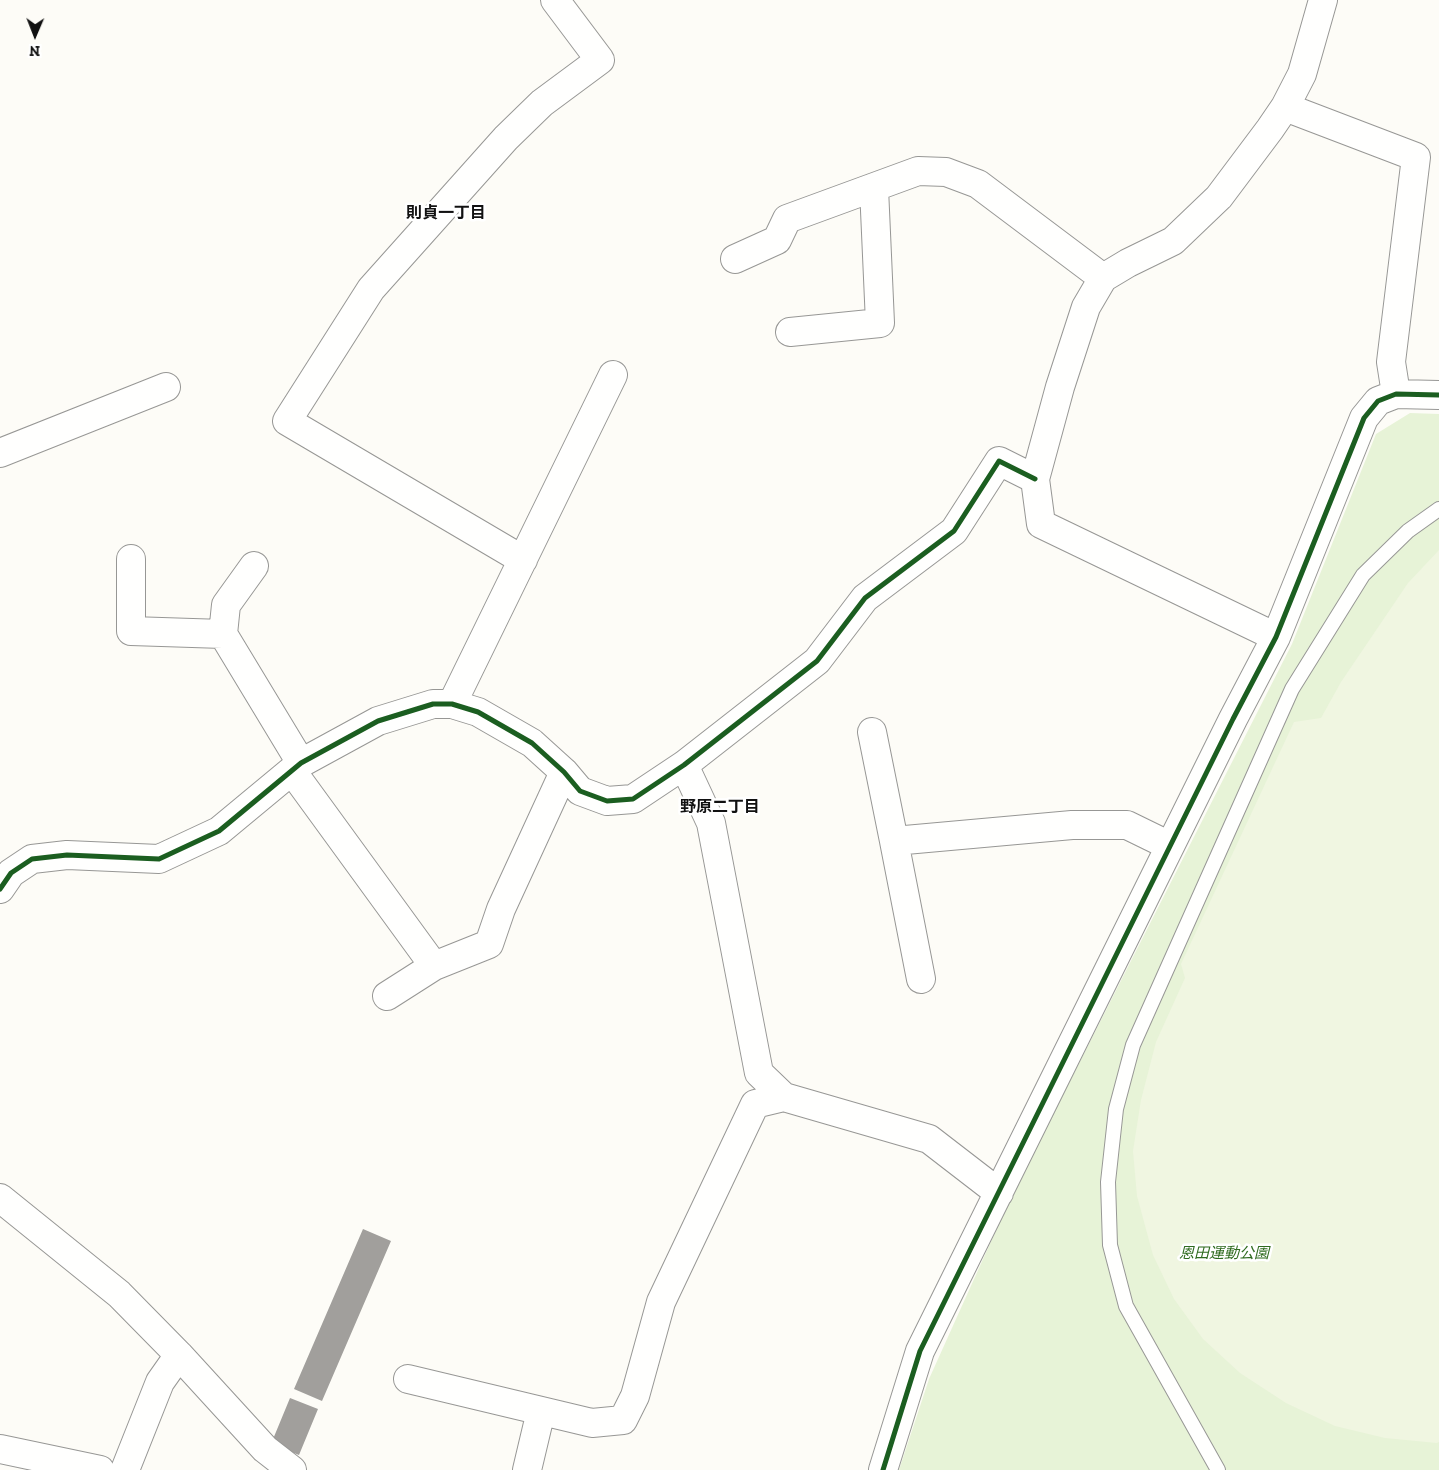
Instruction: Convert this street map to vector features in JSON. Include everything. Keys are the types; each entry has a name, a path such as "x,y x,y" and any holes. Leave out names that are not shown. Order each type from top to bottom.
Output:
{"street":[{"path":"523,560 287,421 371,289 506,138 542,103 600,60 555,0"},
{"path":"1276,637 1041,524 1035,479 1060,387 1086,307 1103,278 1128,263 1173,241 1219,197 1285,107 1302,74 1323,0"},
{"path":"1285,107 1416,157 1391,362 1396,394"},
{"path":"735,258 778,240 787,219 918,171 946,172 978,184 1103,278"},
{"path":"790,332 880,323 874,188"},
{"path":"452,704 613,375"},
{"path":"0,453 166,387"},
{"path":"883,1470 920,1351 1232,719 1276,637 1364,418 1378,401 1396,394 1439,395"},
{"path":"0,889 11,873 32,859 67,855 159,859 219,831 296,767 378,720 433,704 452,704 478,712 532,743 564,772 580,791 607,801 633,799 684,765 817,662 865,598 954,531 999,461 1035,479"},
{"path":"131,559 131,631 223,634"},
{"path":"254,566 226,606 223,634 296,767 434,966"},
{"path":"872,732 921,979"},
{"path":"684,765 711,823 759,1073 784,1097 929,1139 999,1193"},
{"path":"387,996 434,966 489,944 501,909 564,772"},
{"path":"894,842 1072,824 1127,826 1170,846"},
{"path":"408,1379 592,1424 623,1420 634,1396 661,1302 755,1104 784,1097"},
{"path":"0,1198 119,1294 179,1355 265,1449 292,1470"},
{"path":"126,1470 160,1382 179,1355"},
{"path":"527,1470 541,1411"},
{"path":"0,1450 100,1470"}],"lane":[{"path":"1218,1470 1126,1306 1110,1245 1108,1182 1116,1109 1133,1045 1292,689 1362,575 1408,531 1439,509"}],"green space":[{"name":"恩田運動公園","path":"1410,413 1439,414 1439,1470 899,1470 929,1379 1011,1197 1292,644 1376,434"},
{"path":"1439,550 1439,1442 1437,1443 1385,1438 1335,1426 1286,1403 1240,1373 1203,1339 1174,1299 1153,1255 1137,1196 1133,1151 1141,1100 1156,1042 1185,978 1181,964 1294,722 1321,718 1341,682 1408,583"}],"building":[{"path":"363,1229 391,1241 322,1401 294,1389"},
{"path":"290,1398 318,1409 299,1455 271,1444"}],"cycle path":[{"path":"883,1470 920,1351 1233,719 1276,637 1364,418 1378,401 1396,394 1439,395"},
{"path":"0,889 11,873 32,859 67,855 159,859 219,831 301,763 378,721 433,704 452,704 478,712 532,743 564,772 580,791 607,801 633,799 684,765 817,661 865,598 954,531 999,461 1035,479"}],"district":[{"name":"則貞一丁目","path":"446,213"},
{"name":"野原二丁目","path":"720,807"}]}
